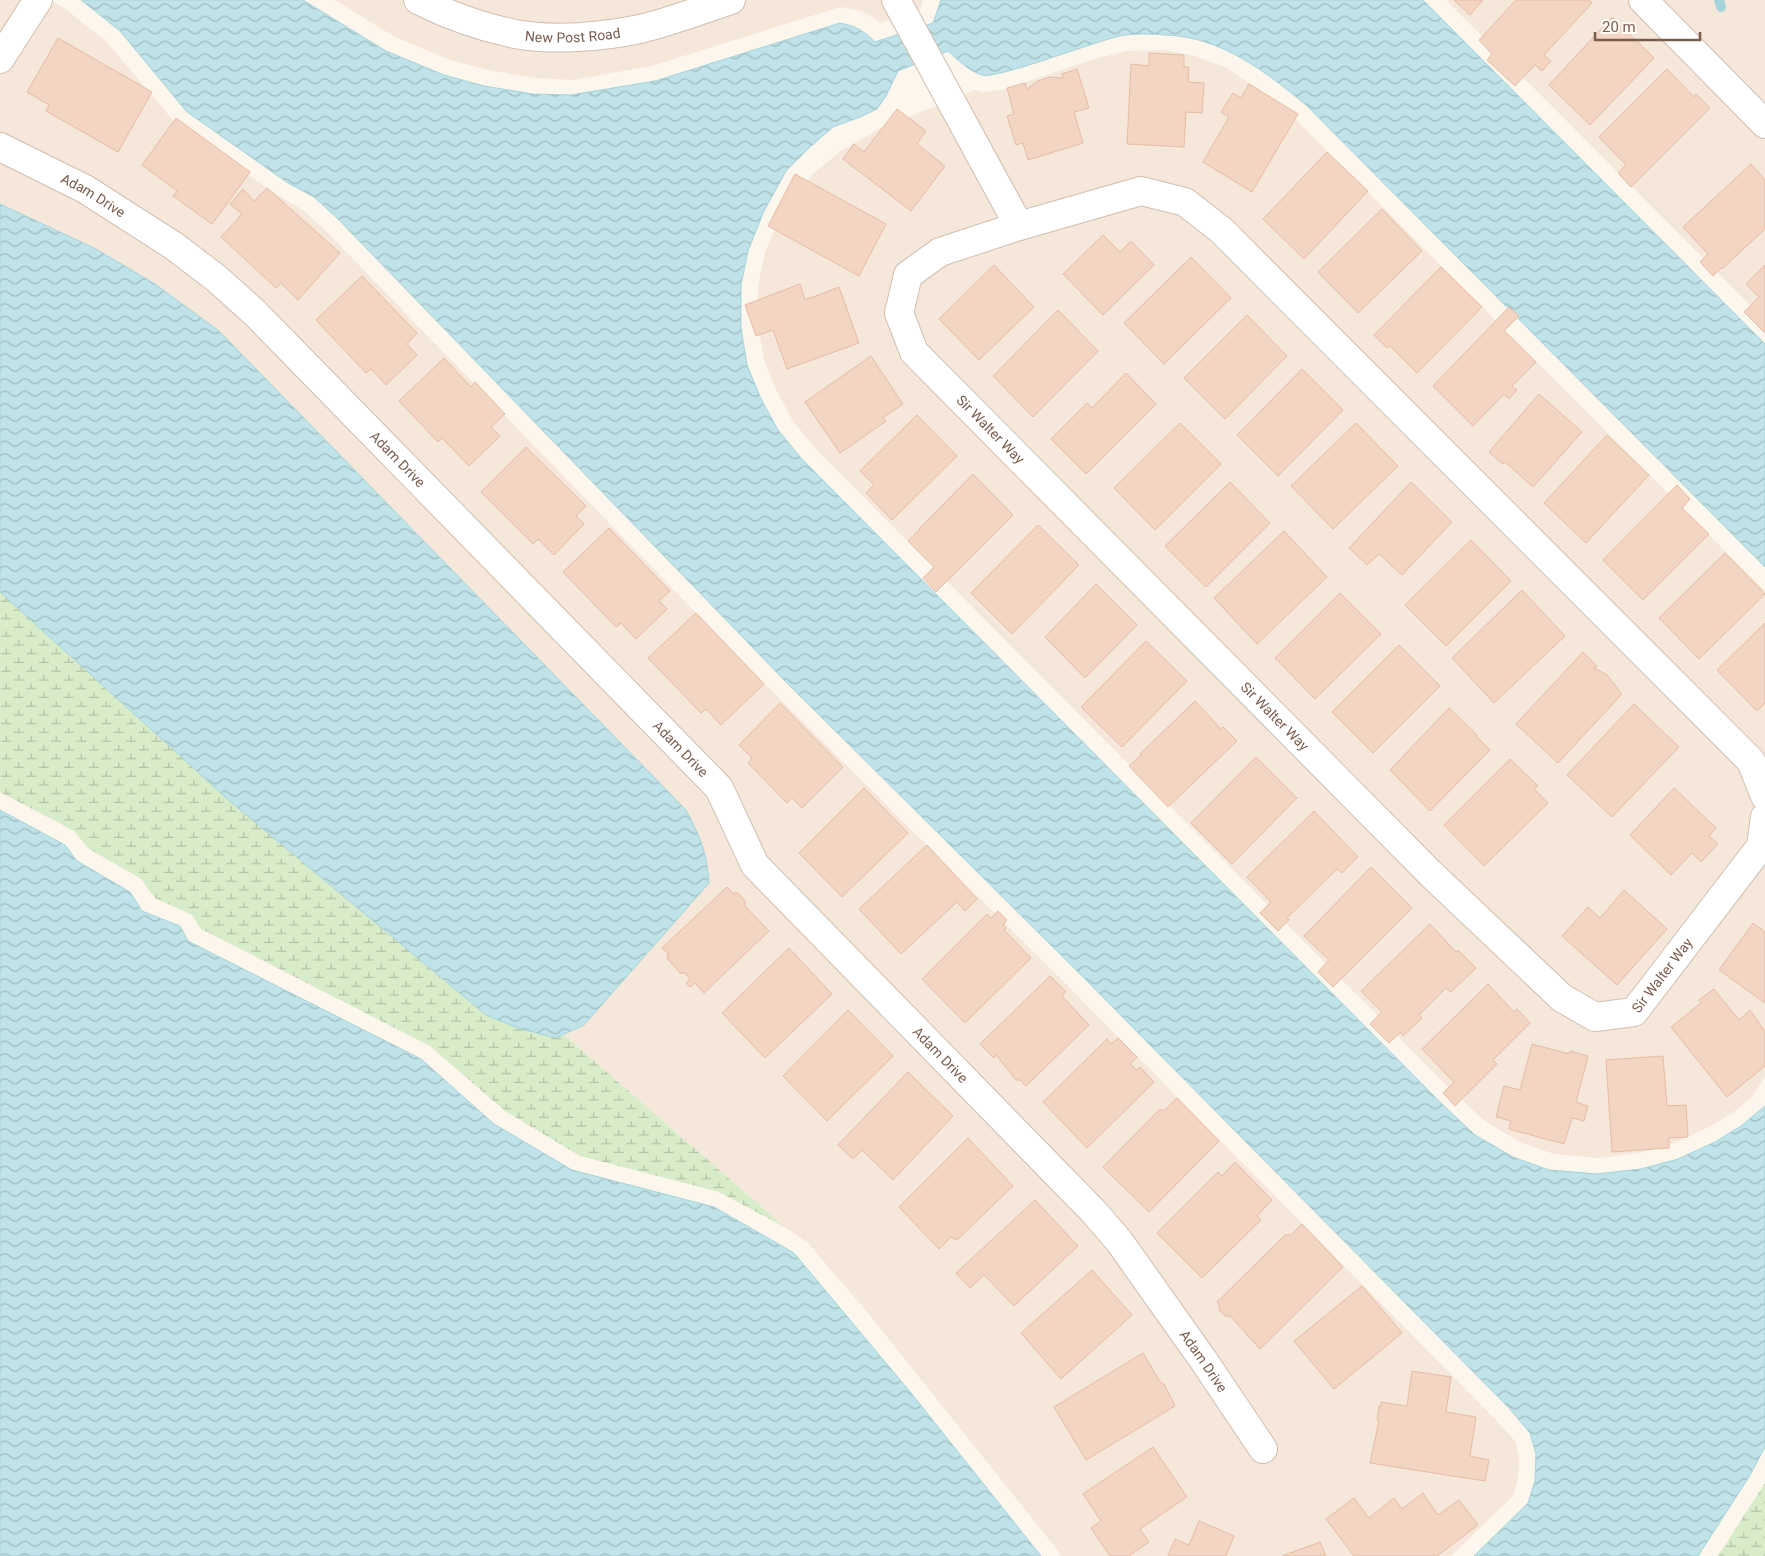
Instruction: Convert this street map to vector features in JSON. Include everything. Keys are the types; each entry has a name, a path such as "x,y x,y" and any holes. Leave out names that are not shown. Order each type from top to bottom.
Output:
{"street":[{"path":"0,59 38,0"},
{"name":"New Post Road","path":"418,0 482,25 516,34 557,37 599,35 640,29 731,0"},
{"path":"896,0 1019,226"},
{"path":"1643,0 1765,124"},
{"name":"Adam Drive","path":"0,147 85,189 174,246 216,278 255,313 719,788 755,865 1086,1204 1119,1241 1204,1361 1263,1449"},
{"name":"Sir Walter Way","path":"1765,796 1751,761 1221,230 1185,202 1141,190 1019,226 940,252 908,275 898,312 914,352 1430,873 1562,998 1595,1017 1634,1012 1761,846 1765,818"}],"shaded area":[{"path":"0,0 51,0 67,10 107,42 176,124 277,195 303,210 323,228 774,693 1064,982 1495,1419 1515,1441 1519,1457 1518,1479 1513,1496 1451,1556 1062,1556 867,1312 808,1243 786,1228 564,1035 584,1025 709,883 707,861 699,837 219,331 155,284 96,249 0,204"},
{"path":"335,0 923,0 920,10 880,23 862,11 840,7 652,66 572,80 535,78 488,70 450,60 395,37"},
{"path":"1446,0 1765,0 1765,320"},
{"path":"1165,50 1195,56 1225,67 1256,87 1293,117 1765,591 1765,1077 1751,1098 1731,1114 1707,1128 1672,1144 1638,1153 1598,1158 1554,1154 1522,1143 1486,1122 1456,1095 815,448 793,421 777,392 764,360 758,325 758,286 765,252 780,219 789,202 813,174 842,150 881,128 975,90 984,92 1005,89 1091,60 1126,51"}],"green space":[{"path":"0,592 233,804 486,1015 518,1028 556,1038 564,1035 786,1228 719,1192 580,1156 505,1111 430,1046 201,929 192,915 155,898 140,878 89,849 74,831 0,792"},
{"path":"1765,1483 1765,1556 1718,1556"}],"water":[{"path":"81,0 303,0 386,51 444,75 484,86 533,94 571,95 655,81 840,23 859,30 875,42 933,23 941,0 1423,0 1765,344 1765,567 1306,105 1275,80 1241,58 1224,49 1186,37 1149,34 1120,36 991,75 982,75 973,71 948,51 898,71 886,96 877,109 833,127 786,171 764,211 748,251 741,285 741,328 747,365 761,399 778,430 801,458 1444,1106 1475,1135 1513,1157 1549,1170 1597,1174 1641,1169 1678,1159 1715,1142 1741,1126 1765,1106 1765,1447 1749,1477 1698,1556 1474,1556 1528,1503 1535,1481 1536,1454 1530,1433 1509,1408 1077,971 787,683 336,217 314,197 288,183 187,112 120,31"},
{"path":"0,204 96,249 155,284 219,331 686,810 702,845 707,862 709,883 584,1025 556,1038 518,1028 486,1015 233,804 0,592"},
{"path":"0,810 65,845 77,861 130,892 142,911 180,926 188,941 421,1059 494,1124 572,1170 714,1207 794,1253 911,1393 1041,1556 0,1556"}],"building":[{"path":"1454,0 1483,0 1470,15"},
{"path":"1516,0 1589,0 1592,3 1544,55 1551,61 1542,71 1535,65 1515,86 1487,60 1492,54 1479,40"},
{"path":"1612,17 1654,58 1590,125 1549,85"},
{"path":"58,38 152,92 118,152 46,111 49,105 27,92"},
{"path":"1149,53 1184,55 1184,67 1189,67 1188,82 1204,83 1202,113 1186,112 1184,147 1127,144 1131,64 1149,66"},
{"path":"1077,69 1089,108 1074,112 1083,143 1028,160 1023,143 1016,145 1007,116 1014,114 1007,88 1025,83 1027,89 1038,81 1050,77 1063,78 1062,74"},
{"path":"1667,69 1694,97 1696,94 1710,108 1631,187 1618,173 1626,165 1599,137"},
{"path":"1249,84 1298,114 1252,192 1203,162 1229,117 1221,112 1233,93 1241,98"},
{"path":"897,109 926,131 917,144 945,166 911,211 843,159 854,144 864,152"},
{"path":"176,118 250,172 212,224 173,196 177,191 142,165"},
{"path":"1327,152 1368,191 1304,259 1263,219"},
{"path":"1751,164 1765,180 1765,229 1713,276 1700,262 1708,254 1683,227"},
{"path":"795,174 886,224 859,276 768,226"},
{"path":"267,188 340,253 298,300 281,283 276,288 221,237 242,214 230,204 243,189 254,201"},
{"path":"1382,209 1422,251 1358,313 1318,272"},
{"path":"1103,235 1120,252 1131,241 1154,265 1103,315 1063,274"},
{"path":"1191,257 1231,298 1164,364 1124,323"},
{"path":"994,265 1034,307 979,360 939,319"},
{"path":"1765,265 1765,333 1744,312 1759,297 1746,284"},
{"path":"1441,267 1482,307 1417,373 1390,346 1387,348 1374,335"},
{"path":"362,276 417,333 407,344 417,355 386,385 371,369 366,373 316,320"},
{"path":"800,284 805,300 839,287 859,343 787,369 773,330 756,336 745,305"},
{"path":"1509,307 1519,316 1504,331 1536,362 1512,386 1517,390 1509,399 1504,394 1473,426 1433,386"},
{"path":"1058,310 1098,351 1033,417 993,376"},
{"path":"1247,315 1287,356 1225,419 1184,378"},
{"path":"871,356 903,404 883,418 886,421 840,453 805,402"},
{"path":"444,358 471,387 475,382 505,414 491,427 500,436 469,466 442,438 438,442 399,401"},
{"path":"1302,369 1343,410 1278,476 1237,435"},
{"path":"1126,373 1156,404 1086,474 1051,439 1087,403 1092,408"},
{"path":"1539,394 1582,432 1533,487 1505,462 1503,464 1489,452"},
{"path":"917,415 957,456 892,520 866,493 874,485 860,471"},
{"path":"1180,423 1221,464 1155,530 1114,488"},
{"path":"1356,423 1398,466 1333,529 1291,486"},
{"path":"1607,435 1649,475 1586,543 1544,503"},
{"path":"526,447 586,506 576,516 584,524 554,555 538,539 533,544 481,492"},
{"path":"973,474 1013,515 936,592 923,578 934,567 908,541"},
{"path":"1230,482 1270,523 1206,587 1165,546"},
{"path":"1411,482 1452,522 1402,575 1379,554 1367,565 1349,548"},
{"path":"1677,485 1690,499 1682,508 1709,534 1643,600 1603,560"},
{"path":"1038,525 1079,565 1012,634 971,593"},
{"path":"609,528 670,591 659,601 667,609 636,639 621,623 616,627 563,572"},
{"path":"1284,531 1327,577 1257,644 1214,598"},
{"path":"1471,540 1511,581 1446,646 1405,605"},
{"path":"1725,553 1765,594 1699,659 1659,618"},
{"path":"1096,584 1137,625 1085,678 1045,637"},
{"path":"1522,590 1565,636 1494,703 1452,658"},
{"path":"1340,593 1381,634 1315,699 1275,658"},
{"path":"696,613 764,684 721,725 706,709 701,713 648,658"},
{"path":"1765,623 1765,703 1757,711 1717,670"},
{"path":"1146,641 1187,681 1122,747 1081,707"},
{"path":"1399,645 1440,686 1373,753 1332,712"},
{"path":"1583,652 1597,666 1594,668 1607,675 1622,694 1558,763 1516,724"},
{"path":"1195,701 1221,729 1223,727 1237,741 1168,807 1129,766"},
{"path":"780,703 843,767 802,808 792,798 787,803 748,763 752,758 739,745"},
{"path":"1634,704 1679,747 1612,817 1567,775"},
{"path":"1449,708 1490,750 1430,811 1390,770"},
{"path":"1256,757 1297,798 1232,864 1191,823"},
{"path":"1510,759 1538,786 1534,789 1548,803 1484,866 1444,825"},
{"path":"864,788 908,833 842,897 799,853"},
{"path":"1674,788 1716,828 1709,836 1718,844 1701,862 1692,853 1671,875 1630,835"},
{"path":"1314,811 1358,857 1342,873 1337,869 1287,918 1289,920 1278,931 1260,913 1271,902 1247,877"},
{"path":"927,845 977,899 965,911 957,902 901,954 859,909"},
{"path":"1371,867 1412,908 1333,987 1318,972 1329,960 1304,936"},
{"path":"727,887 733,893 738,893 745,901 745,906 769,931 704,993 695,983 690,987 686,983 690,979 685,973 680,973 667,958 668,953 662,948"},
{"path":"1624,890 1667,929 1617,985 1562,936 1588,907 1600,918"},
{"path":"998,911 1007,920 1003,925 1006,928 1004,930 1031,958 965,1023 922,979 987,914 991,918"},
{"path":"1753,923 1765,932 1765,1003 1719,970"},
{"path":"1430,924 1456,952 1458,950 1476,968 1451,992 1446,988 1419,1015 1422,1018 1403,1036 1401,1032 1389,1043 1370,1024 1382,1012 1361,991"},
{"path":"789,948 832,994 765,1058 722,1013"},
{"path":"1050,976 1066,992 1062,996 1089,1025 1026,1086 1020,1080 1016,1080 996,1055 994,1058 980,1044"},
{"path":"1488,984 1514,1012 1517,1009 1530,1023 1493,1060 1497,1064 1455,1106 1443,1093 1454,1082 1422,1049"},
{"path":"1714,989 1739,1020 1750,1010 1765,1032 1765,1066 1727,1097 1671,1027 1701,1003 1699,1000"},
{"path":"848,1010 893,1056 827,1121 783,1076"},
{"path":"1118,1038 1137,1057 1130,1064 1137,1070 1140,1067 1154,1082 1087,1148 1043,1102 1107,1039 1111,1044"},
{"path":"1532,1044 1569,1054 1570,1051 1588,1056 1576,1102 1588,1106 1584,1121 1572,1118 1564,1144 1509,1129 1511,1121 1496,1117 1504,1086 1520,1090"},
{"path":"1663,1056 1667,1106 1686,1105 1688,1137 1669,1138 1669,1148 1612,1152 1606,1060"},
{"path":"908,1072 953,1116 893,1180 862,1150 853,1159 838,1145"},
{"path":"1177,1098 1219,1141 1149,1212 1103,1167 1159,1110 1165,1110"},
{"path":"968,1138 1013,1186 957,1240 951,1237 939,1249 899,1207"},
{"path":"1235,1162 1272,1200 1257,1216 1261,1220 1202,1278 1157,1233 1218,1172 1222,1176"},
{"path":"1035,1200 1078,1246 1014,1306 984,1275 970,1288 956,1273"},
{"path":"1302,1224 1343,1267 1260,1349 1230,1316 1225,1316 1219,1310 1217,1302 1285,1235 1291,1235"},
{"path":"1092,1270 1132,1315 1061,1379 1021,1333"},
{"path":"1362,1286 1402,1333 1334,1389 1294,1341"},
{"path":"1143,1353 1160,1382 1164,1384 1175,1406 1086,1460 1054,1407"},
{"path":"1412,1371 1451,1377 1446,1412 1476,1417 1470,1456 1489,1460 1485,1481 1370,1463 1379,1421 1377,1420 1379,1406 1381,1407 1381,1402 1407,1406"},
{"path":"1153,1447 1187,1497 1140,1529 1149,1542 1129,1556 1110,1556 1091,1528 1101,1521 1083,1494"},
{"path":"1423,1493 1438,1515 1459,1500 1478,1525 1437,1556 1354,1556 1326,1519 1354,1498 1369,1518 1394,1498 1402,1509"},
{"path":"1199,1521 1234,1536 1226,1556 1168,1556 1175,1539 1189,1545"},
{"path":"1320,1542 1326,1556 1282,1556"}],"waterway":[{"path":"1719,0 1721,7"}]}
